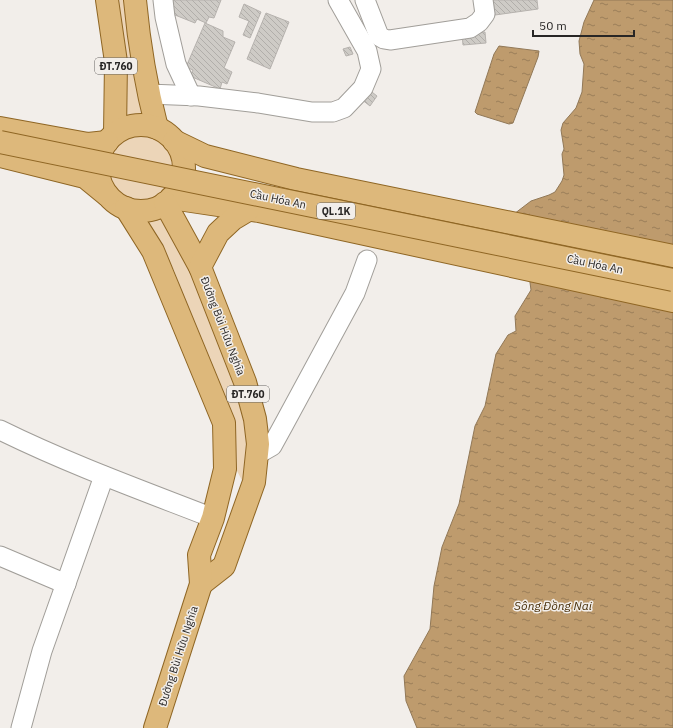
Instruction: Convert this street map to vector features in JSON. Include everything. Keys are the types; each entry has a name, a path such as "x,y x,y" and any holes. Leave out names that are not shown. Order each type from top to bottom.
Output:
{"main road":[{"name":"ĐT.760","path":"107,0 116,62 111,137"},
{"name":"ĐT.760","path":"135,0 138,31 148,94 166,135"},
{"name":"QL.1K","path":"0,128 88,144 111,137 126,128 137,125 147,126 166,135"},
{"path":"166,135 181,155 183,170 182,180 178,190 168,201"},
{"name":"Cầu Hóa An","path":"166,135 205,156 296,179 673,256"},
{"path":"107,195 100,182 98,168 100,154 111,137"},
{"name":"Cầu Hóa An","path":"0,142 673,280"},
{"name":"QL.1K","path":"0,156 85,177 116,203 126,208 140,211 153,209 168,201 253,210"},
{"name":"Đường Bùi Hữu Nghĩa","path":"168,201 200,266 245,382 255,419 258,454 254,482 224,566 201,584"},
{"name":"Đường Bùi Hữu Nghĩa","path":"126,208 153,251 224,423 225,469 213,518 199,555 201,584 155,728"},
{"path":"200,266 218,233 233,219 253,210"},
{"name":"Cầu Hóa An","path":"253,210 673,301"}],"street":[{"path":"163,0 165,17 176,64 191,96"},
{"path":"148,94 191,96 258,103 312,112 333,112 344,108 363,88 371,69 368,50 338,0"},
{"path":"365,0 379,36 390,40 470,28 479,22 485,14 483,0"},
{"path":"258,454 272,446 354,293 368,260"},
{"path":"0,430 28,444 104,476 213,518"},
{"path":"21,728 42,651 104,476"},
{"path":"0,556 66,584"}],"shaded area":[{"path":"114,0 127,0 147,118 123,120"},
{"path":"141,133 154,136 166,143 173,155 176,168 173,181 166,193 154,200 141,203 128,200 116,193 109,181 106,168 109,155 116,143 128,136"},
{"path":"162,213 193,270 238,384 250,444 245,486 237,471 236,450 231,421 174,270 141,219 155,217"}],"water":[{"name":"Sông Đồng Nai","path":"594,0 673,0 673,728 417,728 406,701 404,676 430,629 434,586 442,547 459,504 475,426 485,406 496,354 508,335 516,331 515,316 531,290 527,260 510,236 514,214 531,201 555,192 562,181 564,175 562,154 564,149 561,130 563,123 576,108 582,92 584,64 580,54 579,41 584,22"},
{"path":"499,46 539,51 513,123 509,124 477,114 475,112 494,54"}],"building":[{"path":"170,0 221,0 214,18 209,17 206,23 197,19 195,23 170,13"},
{"path":"493,0 537,0 538,9 495,15"},
{"path":"244,4 261,12 250,38 243,35 249,21 239,17"},
{"path":"266,13 289,22 270,69 247,59"},
{"path":"205,23 223,31 223,37 235,42 224,68 232,72 227,84 222,82 220,89 190,76 193,70 186,67"},
{"path":"485,32 486,43 463,45 462,34"},
{"path":"350,47 353,54 346,56 343,49"},
{"path":"368,89 377,96 370,106 361,99"}]}
